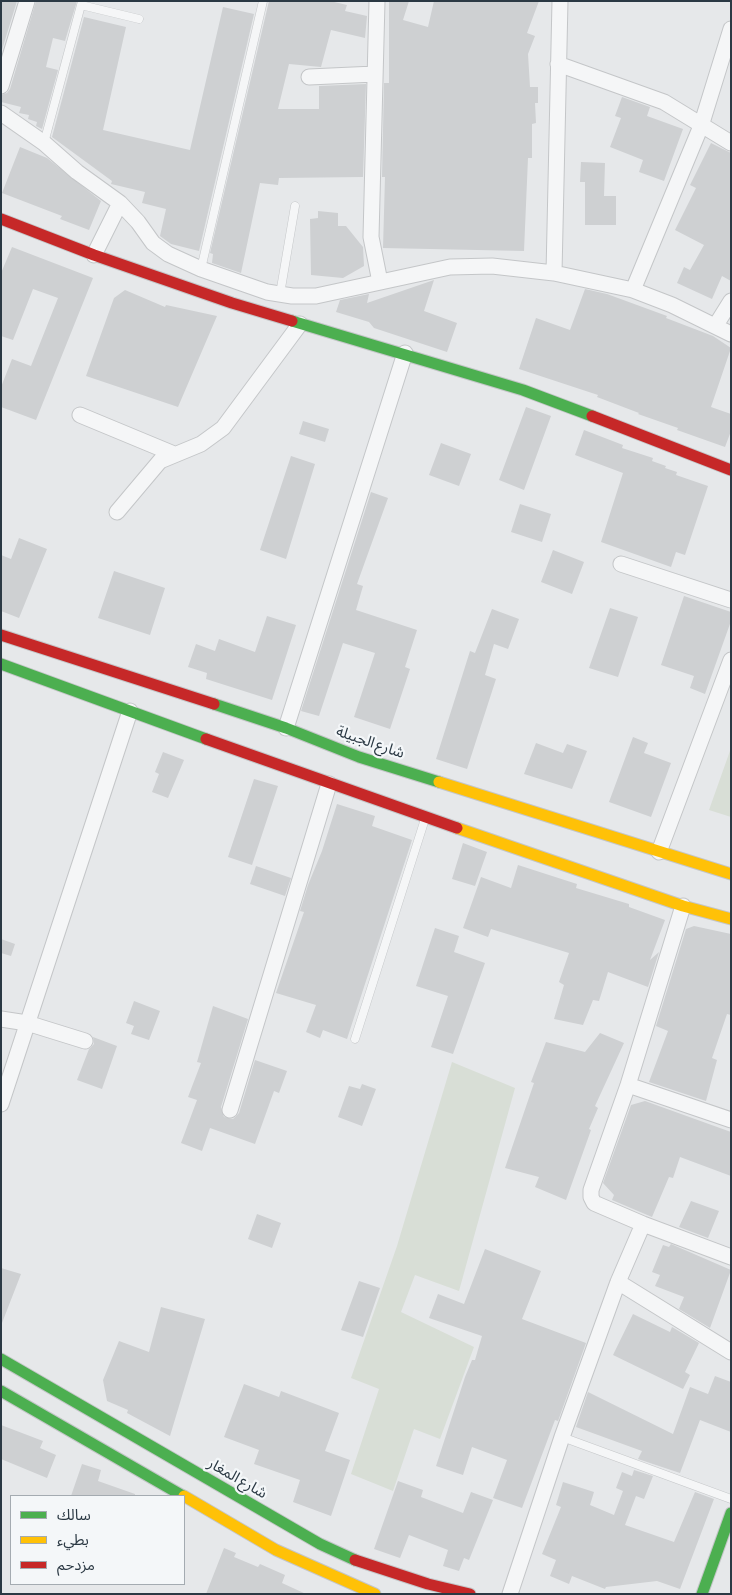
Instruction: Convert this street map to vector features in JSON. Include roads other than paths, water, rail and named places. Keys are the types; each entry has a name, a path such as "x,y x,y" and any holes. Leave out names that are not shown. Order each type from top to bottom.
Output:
{"street":[{"path":"1,86 27,1"},
{"path":"554,273 560,1"},
{"path":"374,2 375,74 371,237 380,282"},
{"path":"633,290 701,126 731,29"},
{"path":"558,64 664,102 731,143"},
{"path":"309,77 375,74"},
{"path":"1,114 44,143 77,172 120,203 152,242 184,263 267,292 316,296 450,267 470,266 554,273 633,290 716,325 731,334"},
{"path":"94,255 120,203"},
{"path":"1,220 94,255 300,324 405,353 523,390 731,470"},
{"path":"716,325 731,300"},
{"path":"117,512 154,467 174,454 201,444 223,428 300,324"},
{"path":"286,728 405,353"},
{"path":"80,415 174,454"},
{"path":"621,564 731,600"},
{"name":"شارع الجبيلة","path":"1,635 286,728 359,757 731,874"},
{"path":"659,852 731,660"},
{"path":"1,664 328,784 683,906 731,919"},
{"path":"1,1104 26,1023 130,711"},
{"path":"230,1110 328,784"},
{"path":"683,906 628,1085 590,1190 594,1203 643,1224 731,1257"},
{"path":"1,1019 26,1023 84,1042"},
{"path":"628,1085 731,1120"},
{"path":"510,1594 562,1437 618,1282 643,1224"},
{"path":"618,1282 731,1352"},
{"name":"شارع المغار","path":"1,1360 282,1538 375,1594"},
{"name":"شارع المغار","path":"3,1398 182,1495"},
{"name":"شارع المغار","path":"185,1496 282,1538 428,1584 470,1594"},
{"path":"702,1594 731,1513"}],"lane":[{"path":"201,269 263,1"},
{"path":"44,143 81,5 139,19"},
{"path":"280,294 295,206"},
{"path":"355,1039 426,817"},
{"path":"562,1437 731,1498"}]}
